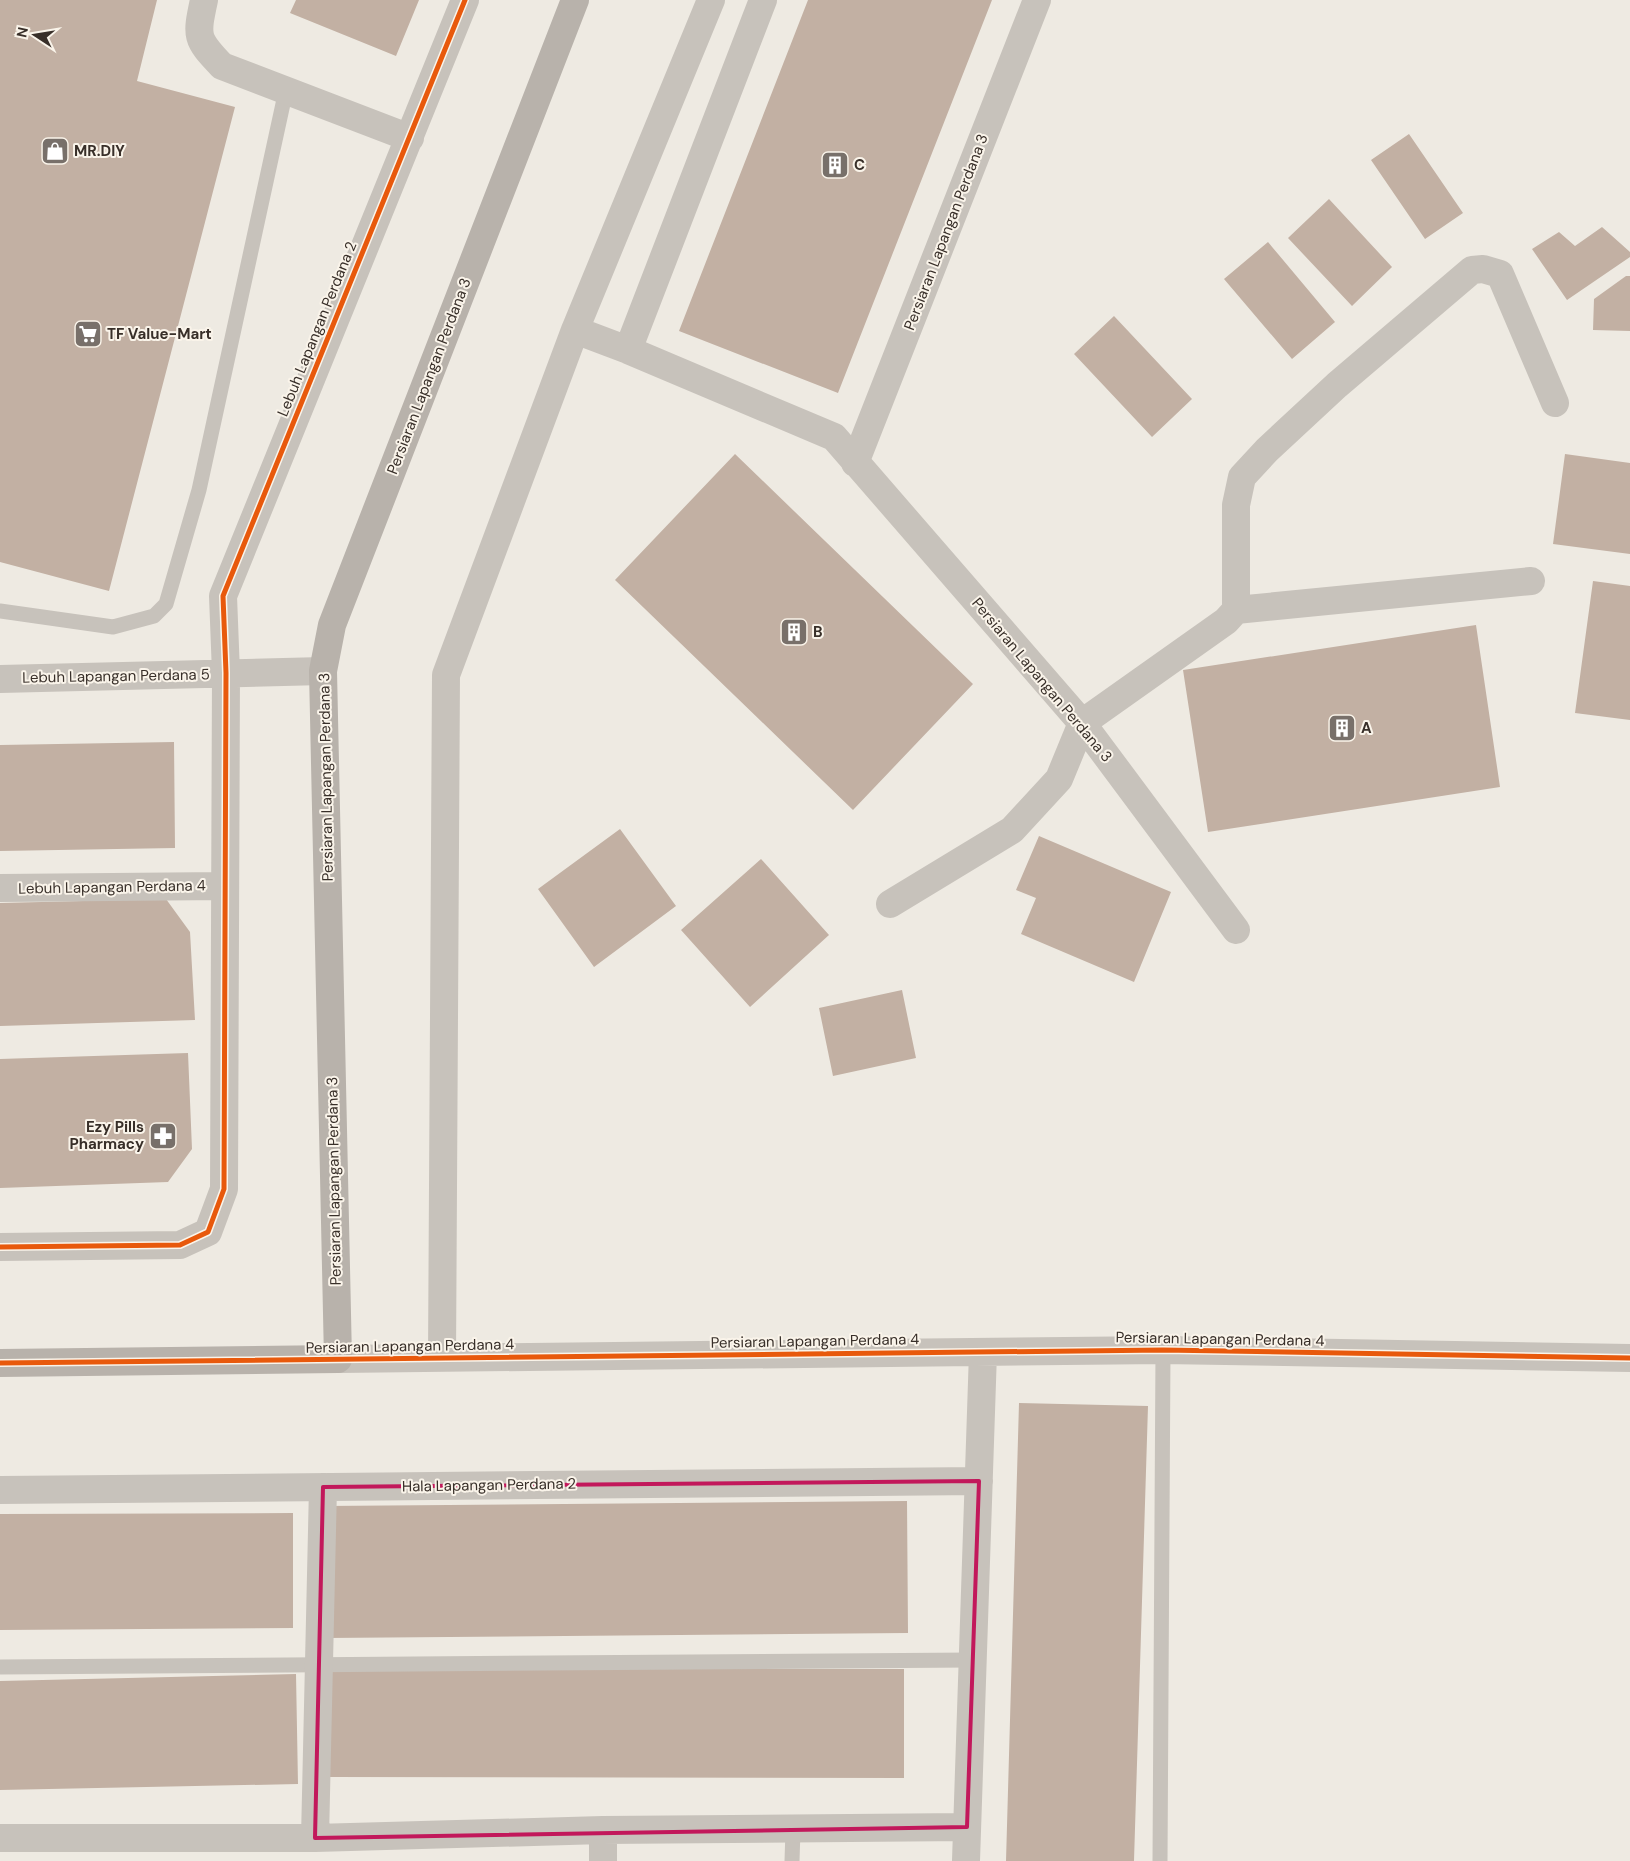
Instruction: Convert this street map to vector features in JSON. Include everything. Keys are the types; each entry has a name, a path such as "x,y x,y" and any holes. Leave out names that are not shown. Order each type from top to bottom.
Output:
{"street":[{"path":"204,0 199,22 201,44 222,66 410,138"},
{"name":"Lebuh Lapangan Perdana 2","path":"0,1247 180,1245 208,1232 224,1189 226,673 223,596 465,0"},
{"name":"Persiaran Lapangan Perdana 3","path":"338,1360 323,671 332,625 575,0"},
{"path":"442,1358 446,675 575,330 711,0"},
{"path":"628,350 763,0"},
{"name":"Persiaran Lapangan Perdana 3","path":"855,463 1037,0"},
{"path":"1236,610 1236,504 1242,477 1267,450 1337,385 1472,270 1483,269 1500,274 1555,403"},
{"name":"Persiaran Lapangan Perdana 3","path":"575,330 628,350 834,437 1082,723 1236,930"},
{"path":"890,904 1012,830 1059,779 1082,723 1226,621 1236,610 1531,581"},
{"name":"Lebuh Lapangan Perdana 5","path":"0,679 323,671"},
{"name":"Lebuh Lapangan Perdana 4","path":"0,888 224,886"},
{"name":"Persiaran Lapangan Perdana 4","path":"0,1363 1163,1350 1630,1358"},
{"path":"966,1861 982,1352"},
{"name":"Hala Lapangan Perdana 2","path":"0,1490 978,1481"},
{"path":"315,1838 323,1487"},
{"path":"0,1838 315,1838 603,1830 793,1830 967,1826"},
{"path":"603,1830 603,1861"}],"lane":[{"path":"0,612 113,627 154,616 166,604 200,490 286,90"},
{"path":"1160,1861 1163,1350"},
{"path":"0,1667 319,1663 972,1660"},
{"path":"792,1861 793,1830"}],"highlighted area":[{"path":"979,1481 967,1827 315,1838 323,1487"}],"building":[{"name":"TF Value-Mart","path":"0,0 157,0 137,81 235,107 109,591 0,562"},
{"path":"296,0 419,0 396,56 290,13"},
{"name":"C","path":"808,0 992,0 838,393 679,331"},
{"path":"1409,134 1463,213 1425,239 1371,160"},
{"path":"1329,199 1392,267 1352,306 1288,238"},
{"path":"1602,227 1630,252 1630,257 1567,300 1532,249 1559,232 1575,246"},
{"path":"1268,242 1335,322 1292,359 1224,279"},
{"path":"1626,276 1630,276 1630,331 1593,330 1594,299"},
{"path":"1114,316 1192,399 1152,437 1074,354"},
{"name":"B","path":"735,454 973,684 853,810 615,580"},
{"path":"1565,454 1630,463 1630,554 1553,544"},
{"path":"1593,581 1630,586 1630,720 1575,713"},
{"name":"A","path":"1476,625 1500,787 1208,832 1183,670"},
{"path":"174,742 175,848 0,851 0,745"},
{"path":"620,829 676,906 594,967 538,889"},
{"path":"1039,836 1171,892 1134,982 1021,934 1036,898 1016,890"},
{"path":"761,859 829,935 750,1007 681,930"},
{"path":"166,899 190,932 195,1020 0,1026 0,903"},
{"path":"902,990 916,1058 833,1076 819,1008"},
{"path":"188,1053 192,1149 168,1182 0,1188 0,1059"},
{"path":"1019,1403 1148,1406 1134,1861 1006,1861"},
{"path":"907,1501 908,1633 326,1638 325,1506"},
{"path":"293,1513 293,1628 0,1630 0,1514"},
{"path":"328,1669 904,1669 904,1778 328,1777"},
{"path":"296,1674 298,1784 0,1790 0,1681"}],"cycle path":[{"path":"0,1247 180,1245 208,1232 224,1189 226,673 223,596 465,0"},
{"path":"0,1363 1163,1350 1630,1358"}],"place":[{"name":"MR.DIY","path":"55,151"},
{"name":"C","path":"835,165"},
{"name":"TF Value-Mart","path":"88,334"},
{"name":"B","path":"794,632"},
{"name":"A","path":"1342,728"},
{"name":"Ezy Pills Pharmacy","path":"163,1136"}]}
